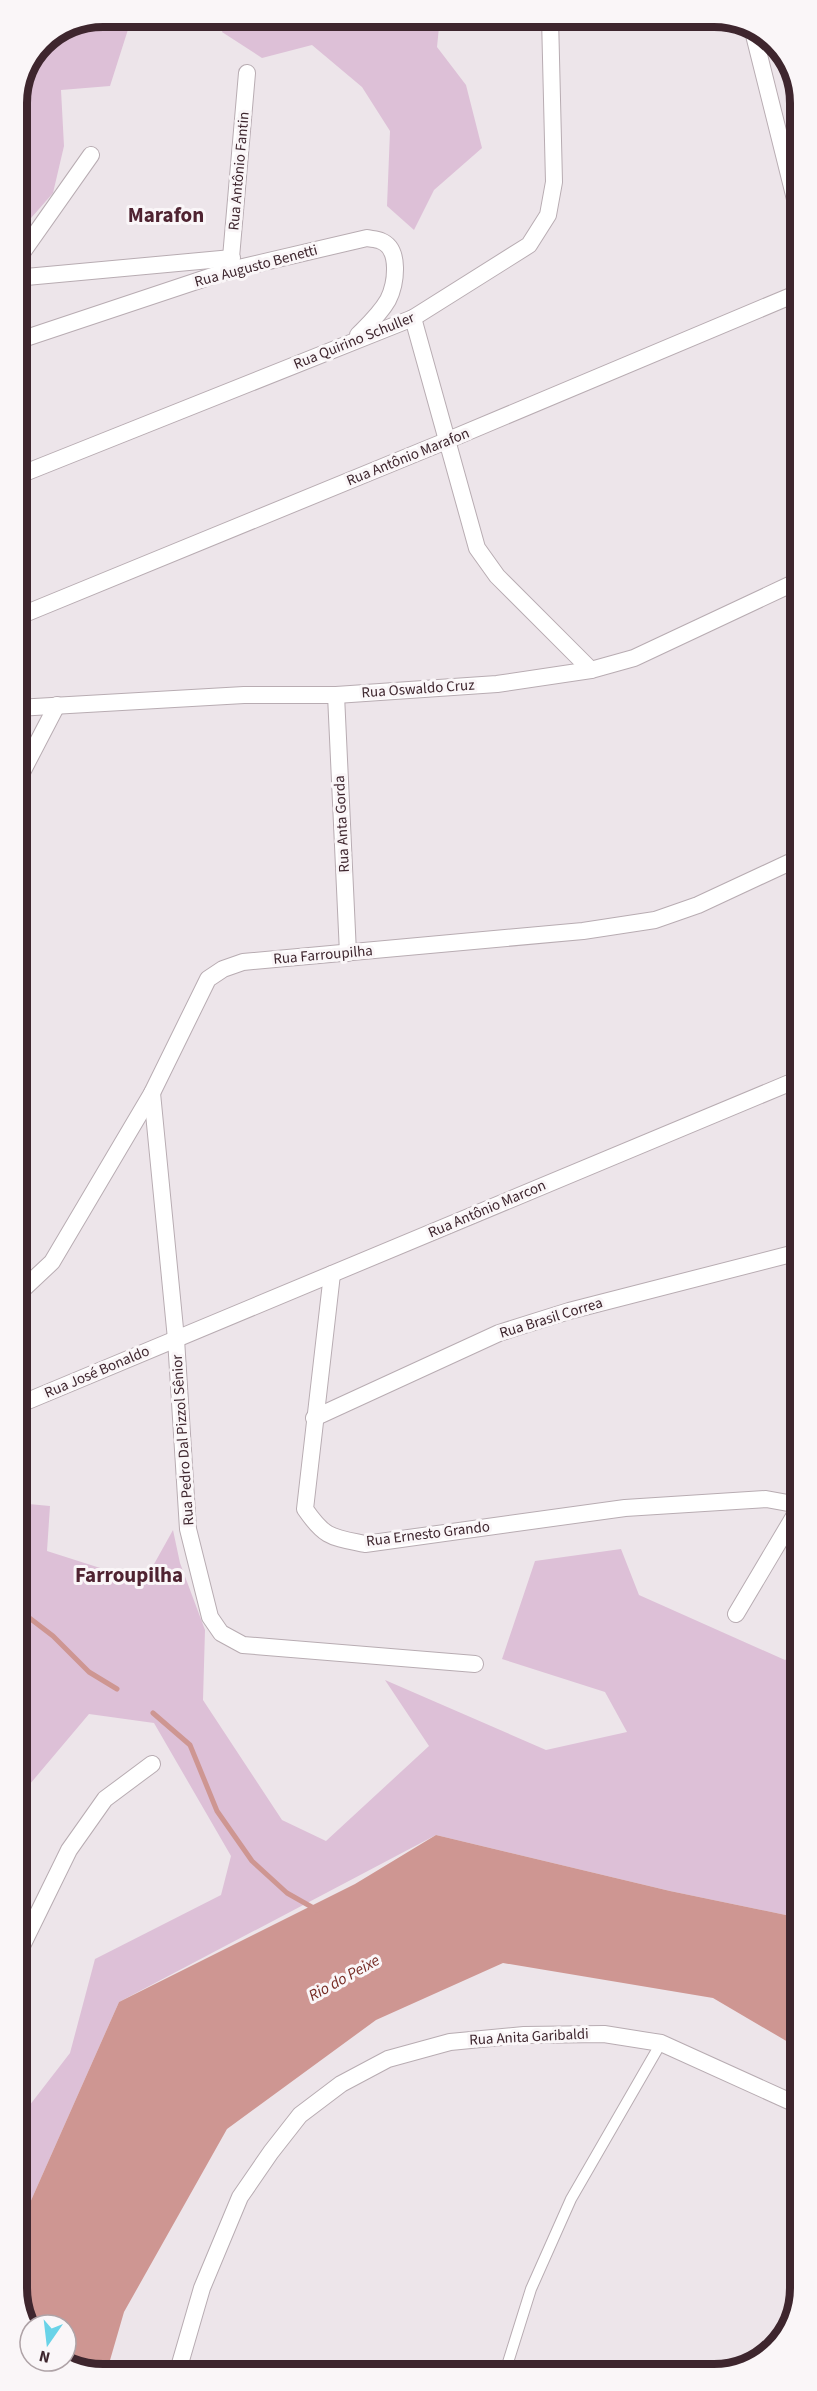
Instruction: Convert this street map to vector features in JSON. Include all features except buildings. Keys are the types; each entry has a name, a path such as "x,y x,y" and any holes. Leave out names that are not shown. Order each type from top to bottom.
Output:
{"street":[{"name":"Rua Quirino Schuller","path":"27,472 413,318 530,245 548,215 554,182 550,27"},
{"path":"755,39 790,179"},
{"name":"Rua Antônio Fantin","path":"231,264 246,72"},
{"path":"27,246 91,155"},
{"name":"Rua Augusto Benetti","path":"27,337 231,264 367,238 382,241 393,253 395,275 389,298 375,318 350,342"},
{"path":"27,278 231,264"},
{"name":"Rua Antônio Marafon","path":"27,613 790,296"},
{"path":"413,318 477,548 497,576 591,670"},
{"name":"Rua Oswaldo Cruz","path":"27,707 244,695 336,695 497,684 591,670 634,658 790,585"},
{"name":"Rua Anta Gorda","path":"336,695 348,953"},
{"path":"27,763 57,705"},
{"name":"Rua Farroupilha","path":"27,1286 52,1262 152,1093 208,979 223,969 243,962 583,931 655,920 698,904 790,862"},
{"name":"Rua Antônio Marcon","path":"176,1339 790,1083"},
{"name":"Rua Pedro Dal Pizzol Sênior","path":"152,1093 176,1339 188,1528 210,1617 221,1633 243,1645 475,1664"},
{"name":"Rua Brasil Correa","path":"314,1418 499,1333 569,1311 790,1254"},
{"name":"Rua Ernesto Grando","path":"332,1274 305,1509 316,1525 329,1537 364,1544 625,1508 766,1499 790,1504"},
{"name":"Rua José Bonaldo","path":"27,1400 176,1339"},
{"path":"736,1614 790,1521"},
{"path":"27,1936 69,1850 105,1799 152,1764"},
{"name":"Rua Anita Garibaldi","path":"181,2364 202,2288 240,2196 300,2115 341,2084 388,2059 450,2042 524,2035 604,2034 661,2043 790,2101"}],"lane":[{"path":"508,2364 531,2289 571,2199 661,2043"}],"shaded area":[{"path":"129,27 110,86 61,90 64,146 53,193 27,223 27,103 28,88 33,74 49,49 74,33 88,28"},
{"path":"223,27 439,27 437,47 466,85 482,148 434,190 414,230 387,206 390,131 362,87 312,45 262,58 222,32"},
{"path":"27,1504 50,1506 47,1551 144,1582 173,1530 180,1563 205,1630 203,1700 282,1820 326,1841 429,1746 385,1680 546,1750 627,1732 605,1692 502,1659 535,1561 621,1549 639,1595 785,1660 790,1657 790,1916 670,1891 436,1835 119,2002 27,2209 27,2109 70,2053 95,1959 221,1895 231,1856 154,1723 89,1714 27,1788"}],"water":[{"name":"Rio do Peixe","path":"436,1835 670,1891 790,1916 790,2043 713,1998 503,1963 376,2020 227,2129 124,2312 109,2364 98,2364 78,2360 78,2313 32,2313 27,2288 27,2209 119,2002 355,1884"}],"waterway":[{"path":"27,1616 53,1636 89,1672 117,1689"},
{"path":"153,1713 190,1745 217,1811 252,1861 287,1893 317,1910"}],"district":[{"name":"Marafon","path":"166,215"},
{"name":"Farroupilha","path":"129,1575"}]}
